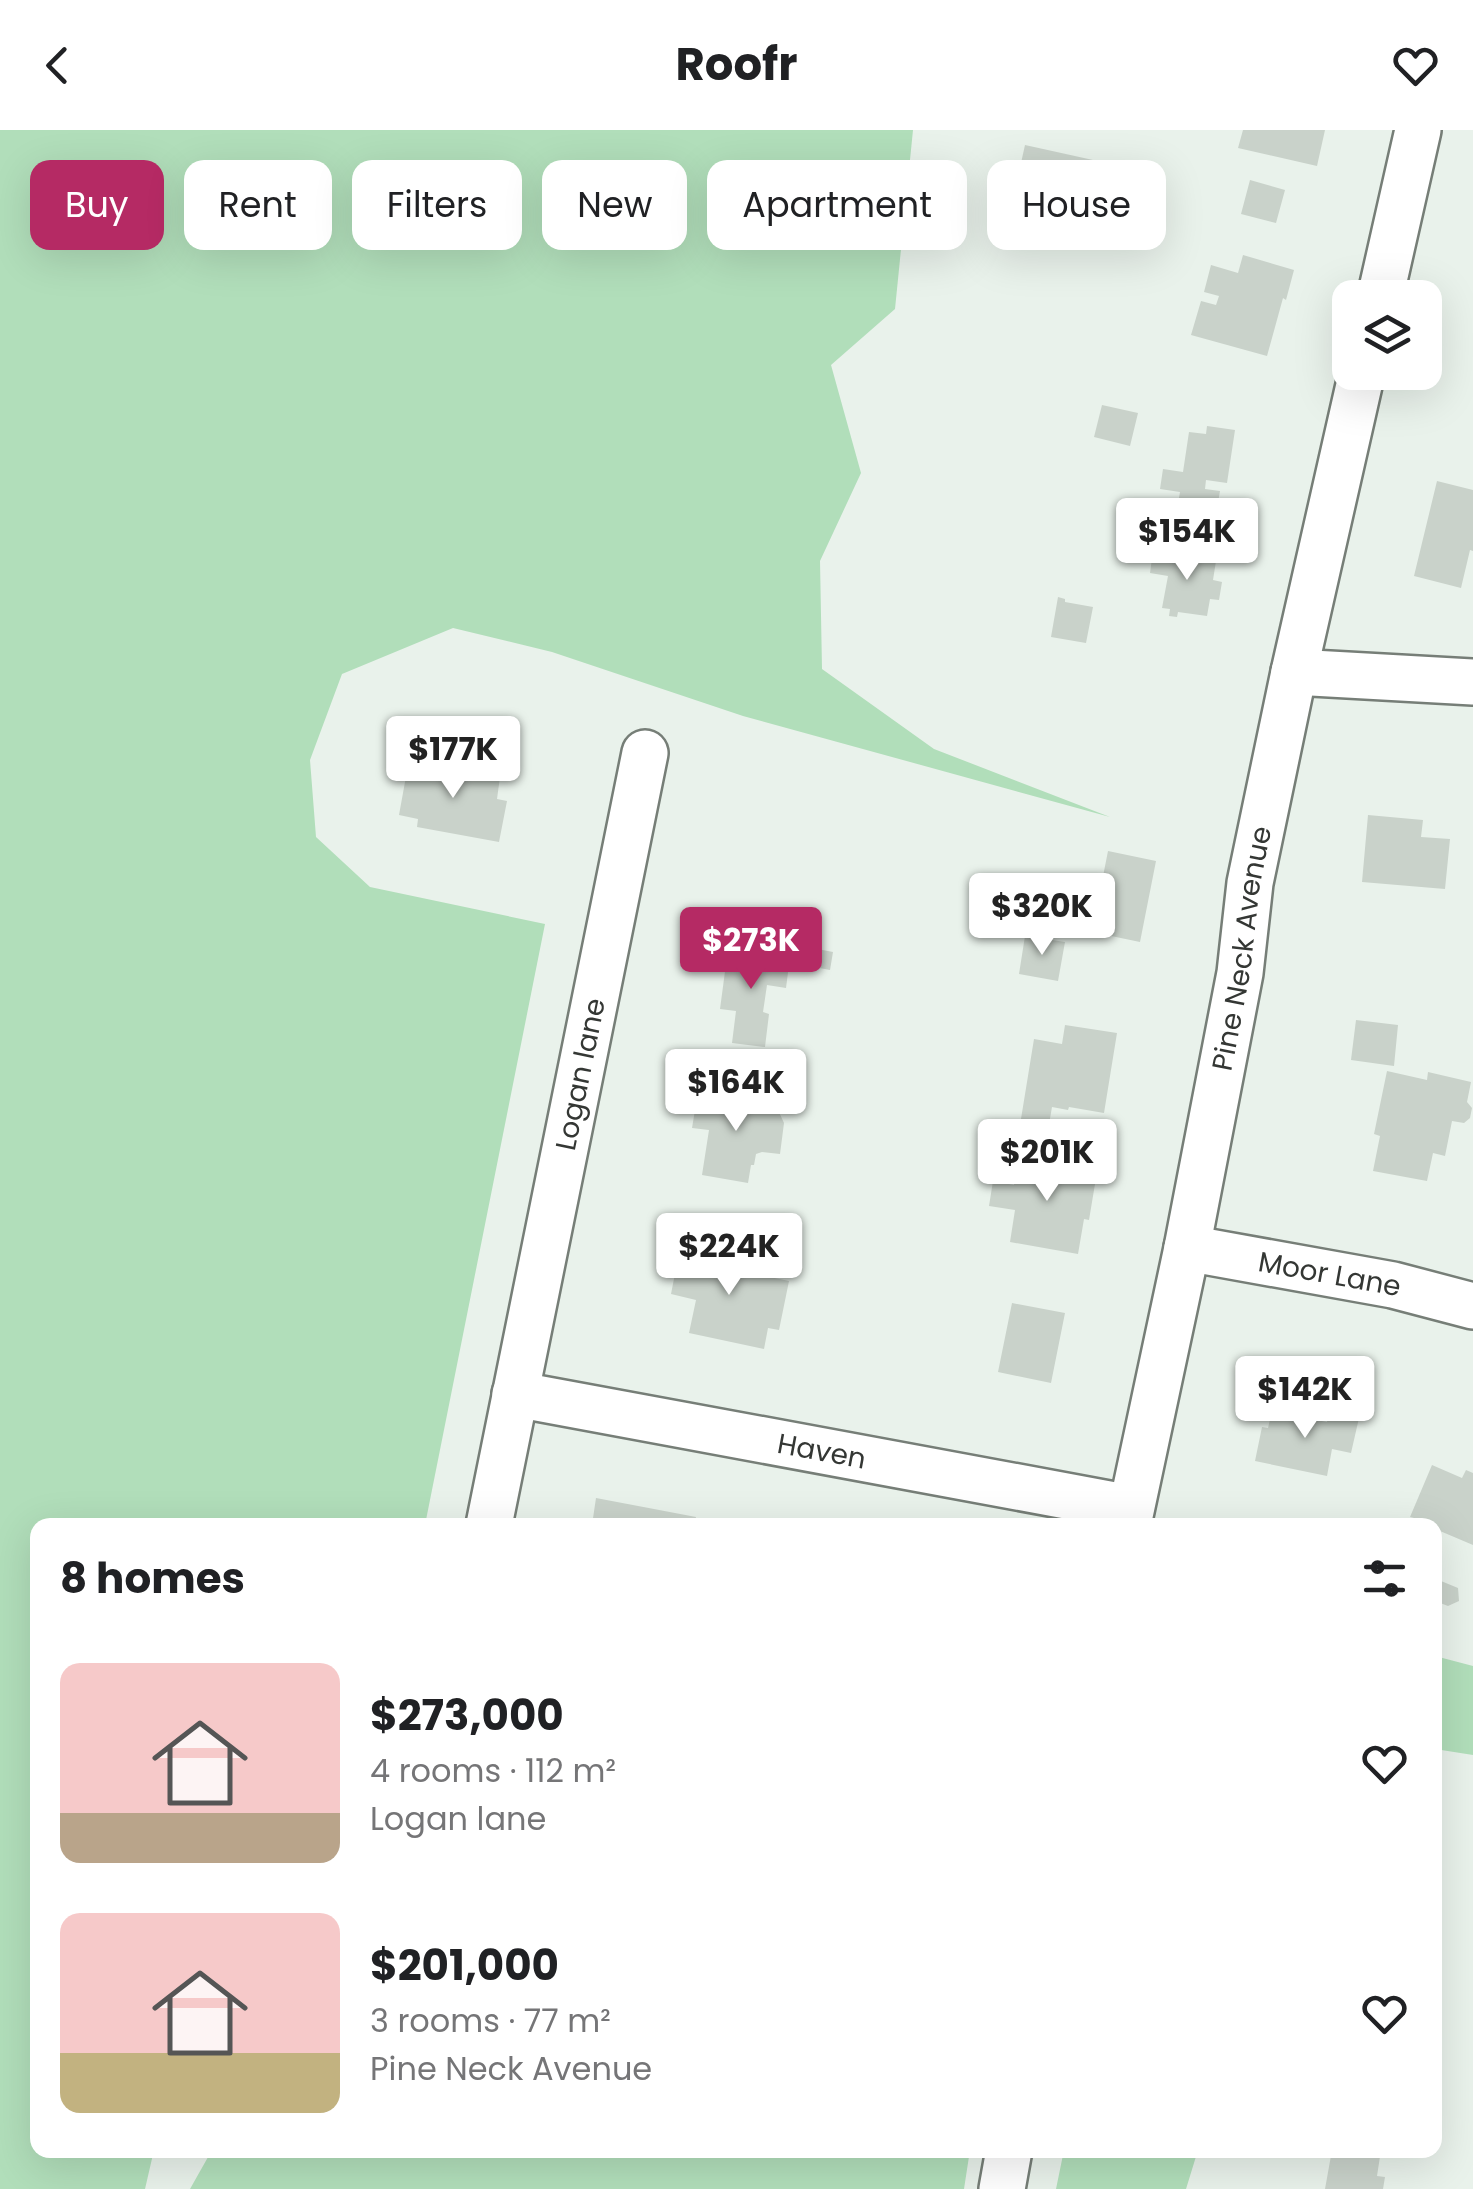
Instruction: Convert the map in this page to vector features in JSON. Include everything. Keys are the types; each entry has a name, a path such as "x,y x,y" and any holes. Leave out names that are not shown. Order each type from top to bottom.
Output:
{"street":[{"path":"1384,280 1418,130"},
{"name":"Pine Neck Avenue","path":"1129,1517 1187,1248 1240,972 1250,882 1358,390"},
{"path":"1294,672 1473,682"},
{"name":"Logan lane","path":"490,1518 645,753"},
{"name":"Moor Lane","path":"1187,1248 1393,1285 1473,1306"},
{"name":"Haven","path":"515,1394 1129,1517"},
{"path":"1002,2189 1008,2158"}],"green space":[{"path":"0,130 913,130 910,160 707,160 707,250 901,250 895,309 831,365 861,473 820,561 822,669 934,749 1110,817 743,716 552,652 453,628 342,674 310,760 316,837 370,887 545,924 426,1518 30,1518 30,2158 152,2158 145,2189 0,2189"},
{"path":"1442,1658 1473,1666 1473,1755 1442,1750"},
{"path":"207,2158 969,2158 964,2189 190,2189"},
{"path":"1062,2158 1196,2158 1186,2189 1056,2189"}],"building":[{"path":"1243,130 1325,130 1317,166 1238,148"},
{"path":"1025,145 1093,160 1022,160"},
{"path":"1250,180 1285,190 1276,223 1241,214"},
{"path":"1243,255 1294,270 1267,356 1191,335 1201,301 1216,305 1219,296 1204,292 1211,265 1238,273"},
{"path":"1102,405 1138,413 1130,446 1094,437"},
{"path":"1207,426 1235,430 1227,483 1206,480 1205,489 1220,491 1216,515 1177,509 1180,492 1160,489 1163,469 1183,472 1189,432 1206,434"},
{"path":"1437,481 1473,490 1473,551 1470,550 1461,588 1414,576"},
{"path":"1153,551 1216,561 1213,580 1222,582 1219,600 1210,599 1207,616 1178,612 1177,617 1169,616 1170,609 1162,608 1168,576 1150,573"},
{"path":"1058,597 1093,607 1086,643 1051,637"},
{"path":"409,760 500,777 497,799 507,801 499,842 417,827 418,819 399,815"},
{"path":"1368,815 1423,820 1421,837 1450,839 1445,889 1362,882"},
{"path":"1108,851 1156,861 1140,942 1092,932"},
{"path":"1025,936 1065,942 1058,981 1019,974"},
{"path":"812,948 833,952 830,970 809,966"},
{"path":"728,949 790,957 786,988 767,985 763,1012 769,1014 765,1047 732,1043 736,1011 720,1009"},
{"path":"1356,1020 1398,1025 1394,1066 1351,1060"},
{"path":"1065,1025 1117,1033 1104,1113 1052,1107 1048,1130 1020,1125 1034,1039 1062,1044"},
{"path":"1387,1071 1427,1080 1428,1072 1471,1082 1467,1102 1472,1108 1470,1118 1464,1123 1452,1121 1445,1156 1433,1153 1427,1181 1373,1171 1380,1136 1374,1134"},
{"path":"698,1092 760,1102 760,1107 778,1110 784,1123 780,1154 756,1154 748,1183 702,1175 709,1130 692,1128"},
{"path":"1018,1158 1097,1172 1089,1220 1084,1219 1078,1254 1010,1242 1015,1210 989,1206 993,1181 1014,1185"},
{"path":"681,1243 713,1249 711,1262 789,1281 779,1330 768,1328 764,1349 689,1333 696,1300 671,1294"},
{"path":"1012,1303 1065,1313 1051,1383 998,1372"},
{"path":"1272,1411 1327,1422 1329,1412 1359,1418 1351,1453 1332,1449 1327,1476 1255,1461 1262,1427 1268,1428"},
{"path":"1432,1465 1462,1478 1466,1470 1473,1473 1473,1545 1442,1532 1442,1518 1410,1517"},
{"path":"596,1498 696,1517 696,1518 593,1518"},
{"path":"1442,1581 1458,1588 1459,1601 1448,1606 1442,1604"},
{"path":"1331,2158 1380,2158 1377,2176 1385,2177 1383,2189 1325,2189"}]}
